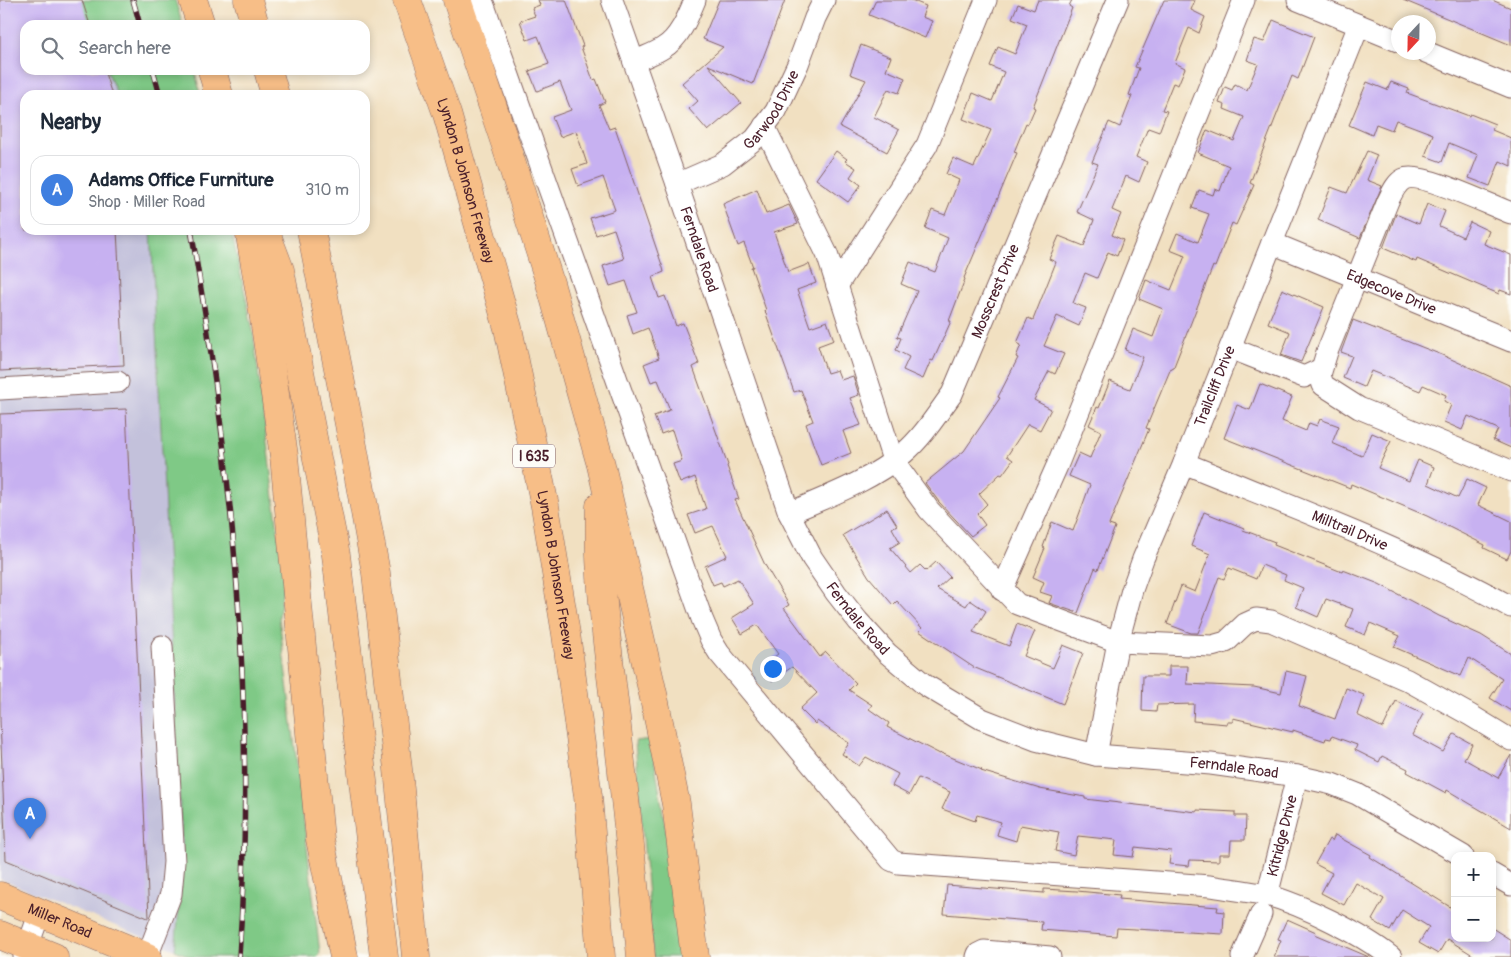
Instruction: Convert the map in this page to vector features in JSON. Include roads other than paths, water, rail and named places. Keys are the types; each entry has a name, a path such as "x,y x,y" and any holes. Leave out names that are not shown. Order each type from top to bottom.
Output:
{"main road":[{"path":"193,0 199,20"},
{"path":"248,0 254,20"},
{"name":"Lyndon B Johnson Freeway","path":"407,0 447,114 508,328 545,506 566,634 588,796 601,957"},
{"path":"457,0 550,283 601,466 676,804 695,957"},
{"path":"213,75 217,90"},
{"path":"269,75 274,90"},
{"path":"250,235 284,456 320,839 339,953"},
{"path":"268,235 280,270 336,555 384,957"},
{"path":"312,235 376,573 398,769 416,957"},
{"path":"601,466 599,534 603,609 628,821 641,957"},
{"name":"Miller Road","path":"0,896 147,957"},
{"path":"0,935 26,952 54,957"}],"street":[{"path":"482,0 695,601 711,640 719,654 886,854 898,863 1210,886 1264,905 1293,904 1337,925 1391,957"},
{"name":"Ferndale Road","path":"612,0 789,513 812,558 858,621 887,652 925,685 982,719 1036,740 1096,755 1211,764 1297,776 1332,784 1358,794 1456,852"},
{"path":"634,62 663,48 672,40 687,19 695,0"},
{"name":"Garwood Drive","path":"677,184 723,164 754,139 776,111 798,64 815,18 824,0"},
{"path":"837,286 927,145 986,0"},
{"name":"Mosscrest Drive","path":"789,513 866,479 905,452 926,429 952,394 1118,0"},
{"path":"1002,590 1057,466 1244,0"},
{"path":"1298,0 1391,38"},
{"name":"Trailcliff Drive","path":"1096,755 1118,642 1132,590 1143,559 1184,463 1359,25"},
{"path":"1436,56 1511,87"},
{"path":"764,126 827,254 893,460 929,510 1017,604 1118,642 1212,646 1226,642 1245,624 1256,619 1271,621 1406,680 1470,714 1511,740"},
{"path":"1511,213 1443,186 1418,178 1405,179 1394,189 1388,201 1327,352 1320,375 1323,385 1359,408 1511,471"},
{"name":"Edgecove Drive","path":"1272,243 1511,341"},
{"path":"1230,348 1304,377 1322,369"},
{"path":"0,389 118,382"},
{"name":"Milltrail Drive","path":"1184,463 1401,553 1469,583 1511,607"},
{"path":"147,957 172,894 174,862 162,646"},
{"name":"Kitridge Drive","path":"1242,957 1264,905 1297,776"},
{"path":"1496,876 1511,885"},
{"path":"26,952 40,912"},
{"path":"977,957 978,954 984,951 1050,957"}],"railway":[{"path":"133,0 139,20"},
{"path":"154,75 159,90"},
{"path":"192,235 219,410 238,592 245,774 244,866 239,957"}],"place":[{"name":"Adams Office Furniture","path":"30,839"}]}
